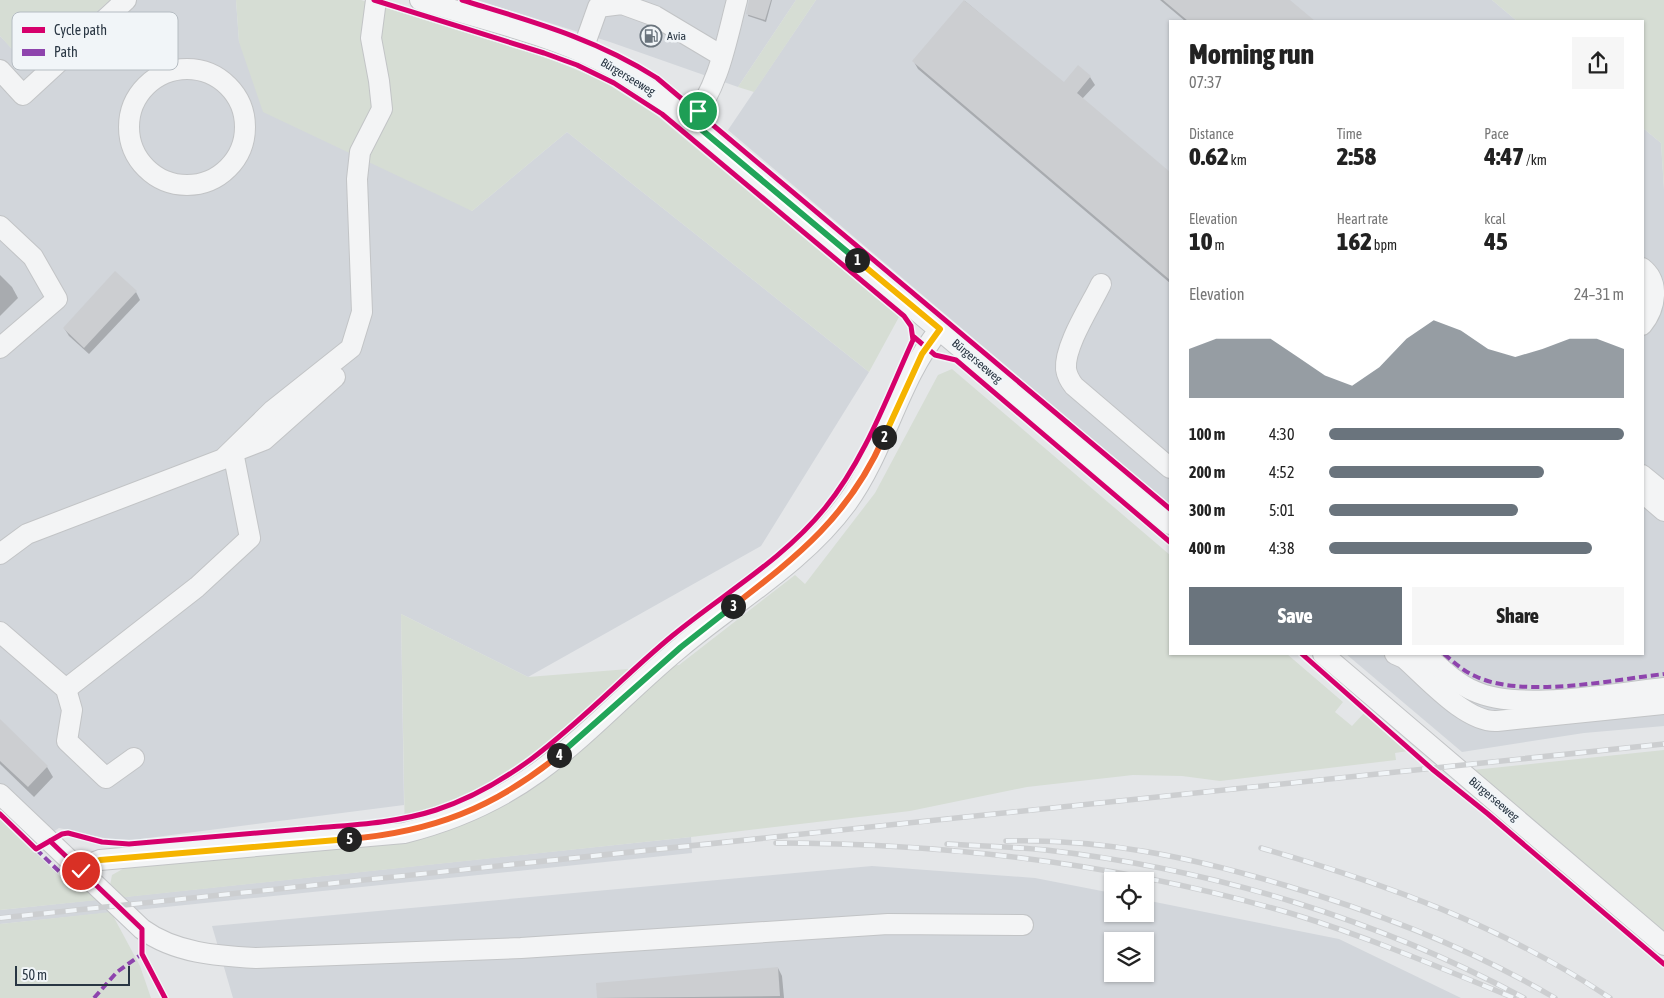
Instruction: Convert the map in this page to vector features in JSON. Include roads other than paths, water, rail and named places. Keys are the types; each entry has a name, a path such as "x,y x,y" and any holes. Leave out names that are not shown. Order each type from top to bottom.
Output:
{"street":[{"path":"113,12 126,0"},
{"path":"0,554 27,534 224,460 273,410 351,348 362,312 357,179 360,152 382,109 379,81 370,38 376,0"},
{"name":"Bürgerseeweg","path":"420,0 443,3 582,52 621,71 646,86 690,120 1169,523"},
{"path":"690,120 704,103 718,74 737,0"},
{"path":"582,52 598,7 622,4 655,16 722,56"},
{"path":"183,69 202,70 219,78 233,92 242,108 245,127 244,137 242,146 233,163 219,176 202,183 182,185 164,180 148,170 136,155 129,136 130,117 136,99 148,84 164,73 183,69"},
{"path":"0,70 23,95 50,70"},
{"path":"0,226 34,257 57,299 0,348"},
{"path":"1644,269 1648,272 1653,283 1655,295 1652,308 1644,322"},
{"path":"1101,284 1070,346 1066,368 1068,377 1074,386 1169,467"},
{"path":"81,871 100,860 404,833 446,821 491,801 516,786 560,754 681,647 781,569 822,532 847,502 868,469 922,354 940,329"},
{"path":"66,689 197,587 250,538 233,452"},
{"path":"1644,476 1664,493"},
{"path":"1644,494 1664,511"},
{"path":"1644,510 1664,523"},
{"path":"0,632 66,689 72,710 67,741 106,778 134,758"},
{"name":"Bürgerseeweg","path":"1324,655 1664,945"},
{"path":"1401,655 1466,711 1482,720 1497,721 1664,704"},
{"path":"1426,655 1465,686 1485,696 1499,699 1536,701 1664,688"},
{"path":"0,794 142,929 162,941 185,949 214,955 256,958 521,948 888,924 1023,925"}],"railway":[{"path":"0,918 1664,744"},
{"path":"1006,841 1042,841 1112,846 1182,858 1250,875 1354,907 1423,933 1490,963 1555,998"},
{"path":"776,843 907,847 972,853 1037,860 1166,882 1230,897 1321,923 1404,953 1514,998"},
{"path":"947,844 1046,850 1170,870 1231,884 1352,921 1411,944 1524,998"},
{"path":"1261,848 1352,876 1442,909 1528,949 1610,998"}],"place":[{"name":"Avia","path":"651,36"}]}
